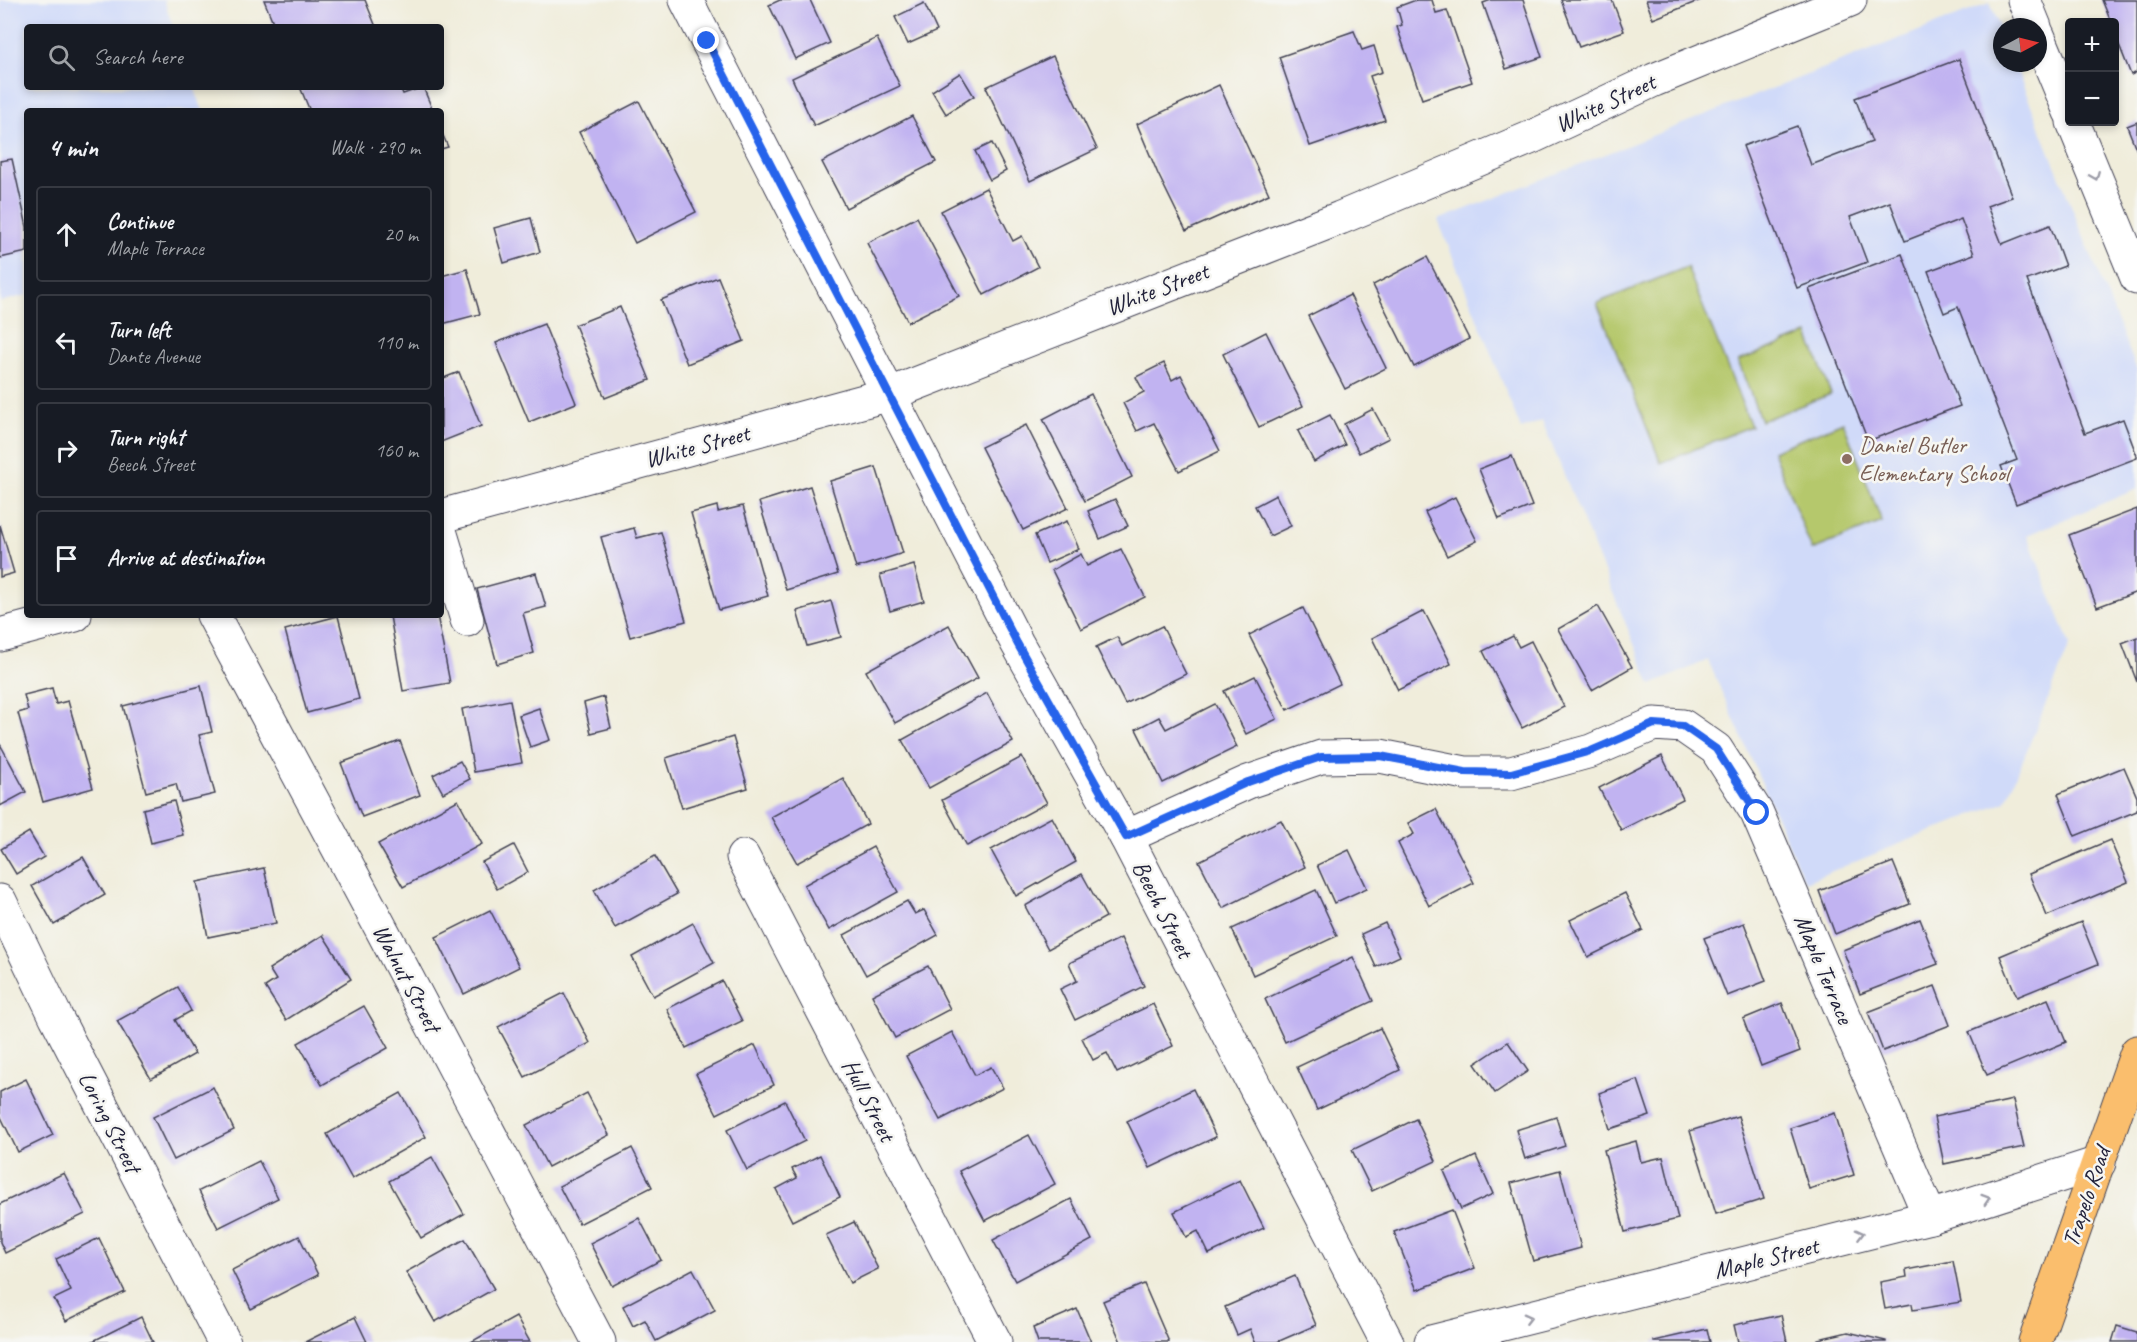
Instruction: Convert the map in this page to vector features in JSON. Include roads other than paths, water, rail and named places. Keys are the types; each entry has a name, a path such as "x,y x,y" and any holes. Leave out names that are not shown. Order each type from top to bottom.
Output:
{"main road":[{"name":"Trapelo Road","path":"2035,1342 2137,1052"}],"street":[{"name":"Beech Street","path":"686,0 1017,643 1126,837 1387,1342"},
{"name":"White Street","path":"444,515 890,394 1340,218 1532,137 1654,80 1850,0"},
{"path":"2024,0 2031,18"},
{"path":"2047,57 2065,100"},
{"path":"2075,126 2137,278"},
{"path":"444,544 467,620"},
{"path":"0,635 64,618"},
{"name":"Walnut Street","path":"215,618 599,1342"},
{"name":"Maple Terrace","path":"1126,837 1248,782 1321,757 1380,756 1465,772 1511,773 1591,751 1654,724 1683,726 1716,749 1757,813 1930,1217"},
{"name":"Hull Street","path":"743,857 995,1342"},
{"name":"Loring Street","path":"0,901 56,1017 224,1342"},
{"name":"Maple Street","path":"1431,1342 1930,1217 2098,1163"}],"place":[{"name":"Daniel Butler Elementary School","path":"1847,459"}]}
